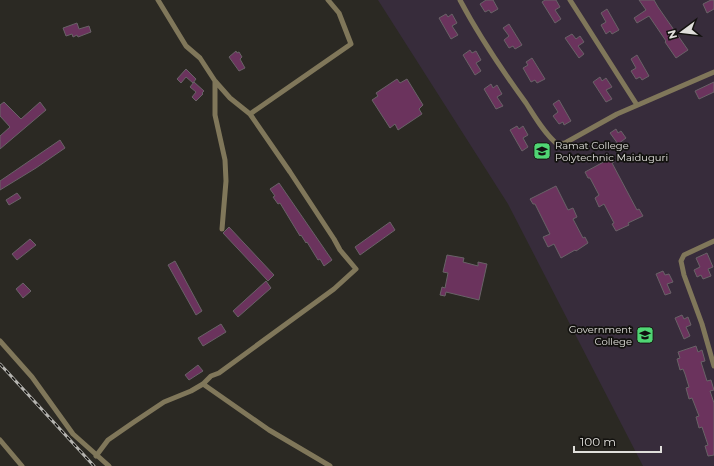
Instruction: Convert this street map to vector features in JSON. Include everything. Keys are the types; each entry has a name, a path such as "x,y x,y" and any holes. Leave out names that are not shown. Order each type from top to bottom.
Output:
{"street":[{"path":"96,456 108,440 164,402 191,391 203,384 211,376 219,373 334,289 356,269 340,250 290,172 250,114 230,98 215,81 200,58 186,46 158,0"},
{"path":"250,114 350,44 339,13 328,0"},
{"path":"460,0 470,19 506,74 547,133 558,144 565,143 617,114 714,72"},
{"path":"570,0 638,105"},
{"path":"215,81 215,115 225,160 226,181 222,229"},
{"path":"714,241 684,255 681,260 684,274 708,342 714,366"},
{"path":"708,342 714,339"},
{"path":"0,341 32,377 73,434 109,466"},
{"path":"203,384 269,430 330,466"},
{"path":"0,440 22,466"}],"shaded area":[{"path":"378,0 714,0 714,466 643,466 508,204"}],"building":[{"path":"486,0 493,0 498,9 491,13 489,10 485,12 480,4"},
{"path":"545,0 556,0 560,7 555,10 561,19 555,23 542,2"},
{"path":"639,0 654,0 688,50 676,58 649,16 637,23 634,18 646,10"},
{"path":"714,0 714,9 707,13 703,4"},
{"path":"607,9 619,30 612,34 610,31 606,34 601,25 606,22 601,13"},
{"path":"446,14 448,17 452,14 457,23 452,26 458,35 451,39 439,18"},
{"path":"77,23 79,29 89,26 91,32 78,37 77,35 73,37 72,34 66,36 63,28"},
{"path":"509,24 522,45 515,49 513,46 509,48 504,40 509,36 503,28"},
{"path":"572,34 576,39 580,36 584,42 578,46 584,54 579,58 565,38"},
{"path":"470,50 472,53 476,51 481,60 476,63 481,71 475,75 463,55"},
{"path":"236,51 237,53 239,52 242,57 240,59 245,68 239,71 229,57"},
{"path":"637,55 649,76 642,80 640,77 636,79 631,71 636,68 631,59"},
{"path":"532,58 545,79 537,83 535,80 531,82 523,68 528,65 526,62"},
{"path":"186,69 196,79 193,83 186,77 181,83 177,79"},
{"path":"600,77 602,81 606,78 612,87 606,90 612,99 606,102 593,82"},
{"path":"397,79 400,83 407,79 423,105 419,109 422,114 398,130 395,124 390,128 372,100 378,96 376,93"},
{"path":"194,82 204,91 196,101 192,97 196,92 190,87"},
{"path":"714,82 714,92 699,99 695,91"},
{"path":"491,84 493,88 497,85 502,94 497,97 503,106 496,109 484,89"},
{"path":"559,100 571,121 564,125 563,122 559,124 553,116 558,112 553,104"},
{"path":"4,102 21,119 40,102 46,110 0,149 0,136 10,127 0,116 0,105"},
{"path":"517,126 519,129 523,126 528,135 523,138 528,147 522,151 510,130"},
{"path":"616,129 618,133 621,131 626,138 618,144 610,133"},
{"path":"60,140 65,148 0,190 0,181"},
{"path":"611,158 614,162 612,163 637,210 639,209 643,216 616,231 612,224 614,223 604,204 599,207 595,198 599,195 585,172"},
{"path":"279,183 332,260 324,266 320,259 318,260 307,242 306,243 301,235 300,236 280,203 278,204 273,197 275,196 270,189"},
{"path":"556,186 568,210 573,208 577,217 573,219 583,238 585,237 588,243 561,258 554,244 548,247 543,237 550,234 535,204 533,204 530,199"},
{"path":"17,193 21,198 9,205 6,200"},
{"path":"390,222 395,230 360,255 355,247"},
{"path":"229,227 274,275 268,281 223,233"},
{"path":"30,239 36,245 17,260 12,254"},
{"path":"707,253 713,267 708,269 711,276 703,279 701,275 697,277 694,270 700,267 696,258"},
{"path":"447,255 464,258 463,262 478,266 478,262 487,264 479,300 446,292 445,296 440,295 442,287 445,288 448,273 443,272"},
{"path":"175,261 202,311 196,315 168,265"},
{"path":"663,271 665,275 669,274 673,282 667,284 671,293 665,295 656,274"},
{"path":"266,281 271,288 238,317 233,311"},
{"path":"23,283 31,291 23,298 16,289"},
{"path":"682,315 684,319 688,317 691,325 686,327 690,336 684,339 675,318"},
{"path":"221,324 226,332 203,346 198,338"},
{"path":"696,346 698,352 702,350 705,361 701,362 707,381 711,380 714,390 710,391 714,403 714,455 708,456 705,446 708,445 702,427 699,428 696,417 699,416 692,398 689,399 686,388 689,387 683,369 680,370 677,359 680,358 678,352"},
{"path":"198,365 203,371 189,380 185,375"}],"railway":[{"path":"0,364 94,466"}],"place":[{"name":"Ramat College Polytechnic Maiduguri","path":"542,151"},
{"name":"Government College","path":"645,335"}]}
